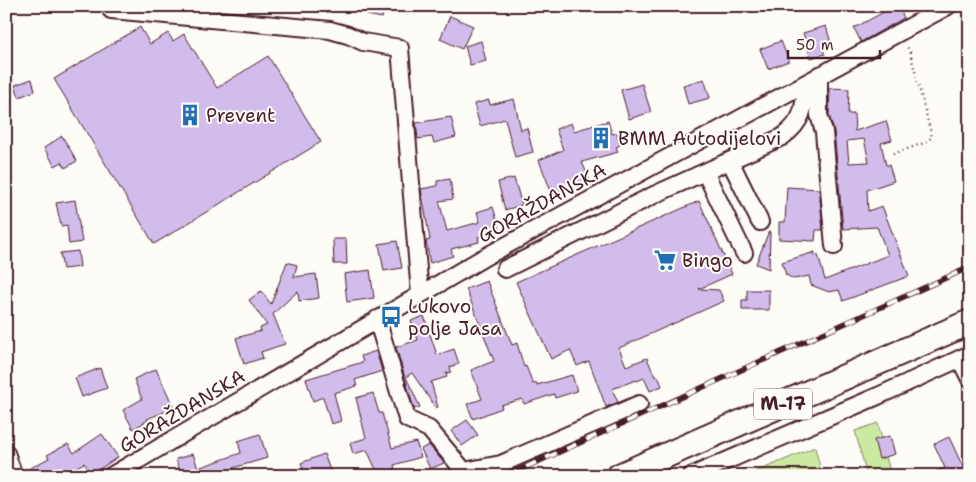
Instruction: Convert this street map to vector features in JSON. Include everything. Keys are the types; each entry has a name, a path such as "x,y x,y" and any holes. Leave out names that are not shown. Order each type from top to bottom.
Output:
{"highway":[{"name":"M-17","path":"619,476 970,322"}],"street":[{"name":"GORAŽDANSKA","path":"111,476 483,258 948,6"},
{"path":"110,10 330,30 363,42 400,48 420,294"},
{"path":"505,268 656,194 782,137 792,130 802,115 813,79"},
{"path":"813,79 824,132 834,246"},
{"path":"730,161 760,222"},
{"path":"705,172 744,253"},
{"path":"377,320 406,419 429,430 464,471 501,464 639,404"},
{"path":"691,476 878,396 965,356 970,379"},
{"path":"6,453 14,476"}],"path":[{"path":"893,154 928,142 932,137 910,52 899,33"}],"green space":[{"path":"878,423 891,476 867,476 855,431"},
{"path":"815,447 822,476 746,476"}],"building":[{"path":"368,6 384,6 382,18 367,15"},
{"path":"898,6 904,18 861,42 854,28"},
{"path":"450,16 473,26 462,49 440,39"},
{"path":"826,26 831,43 821,46 825,54 811,58 803,33"},
{"name":"Prevent","path":"140,27 150,44 168,33 173,41 184,34 217,88 268,56 321,142 154,244 54,79"},
{"path":"481,41 486,61 470,65 465,46"},
{"path":"781,41 789,61 768,69 760,49"},
{"path":"32,79 35,91 19,97 15,85"},
{"path":"704,79 710,98 688,104 683,85"},
{"name":"BMM Autodijelovi","path":"642,84 651,112 629,119 621,90"},
{"path":"830,88 849,89 848,114 854,114 855,131 886,121 892,140 881,143 886,165 889,165 894,181 867,190 868,211 882,206 909,276 843,301 839,290 829,292 811,285 809,276 794,279 786,275 782,262 815,252 814,256 818,255 825,280 888,255 877,227 843,229 834,131 829,115","holes":["864,139 869,162 849,163 847,141"]},
{"path":"514,99 521,130 527,128 533,152 515,157 505,119 480,126 474,104 489,100 490,105"},
{"path":"451,117 456,137 434,143 432,137 418,139 416,123"},
{"path":"608,121 612,134 617,133 620,145 616,147 618,152 582,162 590,181 552,194 539,160 563,150 556,129 571,123 574,131"},
{"path":"62,136 77,161 65,168 62,162 55,166 44,148"},
{"path":"514,178 522,205 505,210 498,182"},
{"path":"450,179 453,199 439,201 447,231 480,222 477,212 493,207 500,230 478,237 479,242 451,249 453,256 430,263 426,241 430,240 421,189 437,186 437,181"},
{"path":"787,187 819,189 823,230 816,230 815,241 779,239 779,222 785,222"},
{"path":"75,200 82,242 69,244 67,225 61,226 56,203"},
{"path":"699,201 732,274 699,289 719,290 724,301 619,348 626,366 647,358 655,377 658,376 662,386 650,391 644,378 612,389 618,402 606,407 589,361 577,366 570,350 551,359 516,282"},
{"path":"770,232 769,269 756,264"},
{"path":"333,239 346,239 347,264 334,264"},
{"path":"397,241 402,268 384,271 379,244"},
{"path":"78,251 80,267 63,269 60,253"},
{"path":"287,262 297,265 294,277 316,274 319,298 299,301 298,291 273,314 285,344 261,352 263,358 244,364 236,338 261,331 260,328 267,325 249,300 261,291 271,304"},
{"path":"370,270 374,298 347,302 344,274"},
{"path":"487,281 512,345 517,343 524,367 526,366 533,384 537,383 537,385 572,375 577,391 555,398 554,394 524,404 522,399 501,405 502,408 473,419 467,404 482,399 471,370 494,361 466,289"},
{"path":"747,290 769,290 769,310 742,310 742,300 747,300"},
{"path":"424,316 437,355 454,349 459,364 450,367 451,372 446,373 447,377 431,382 438,407 436,408 412,373 406,377 420,407 414,409 396,347 418,340 411,321"},
{"path":"376,351 382,371 355,380 357,386 334,393 341,421 331,424 323,397 313,401 306,379 363,362 361,356"},
{"path":"100,368 107,388 82,397 75,378"},
{"path":"156,369 174,408 147,419 133,429 123,410 142,399 134,379"},
{"path":"373,393 379,413 382,413 392,448 416,442 421,457 394,465 395,469 379,476 367,450 353,454 350,443 366,438 356,398"},
{"path":"467,420 478,435 462,446 451,431"},
{"path":"102,434 118,457 92,474 84,463 60,476 24,476 23,472 49,458 47,455 68,444 74,453"},
{"path":"260,434 267,458 233,468 235,476 181,476 176,459 193,454 198,468 241,453 238,441"},
{"path":"890,436 895,454 879,459 874,440"},
{"path":"949,437 962,465 970,462 970,476 926,476 945,468 934,444"},
{"path":"429,445 444,463 430,469 421,449"},
{"path":"324,454 331,473 323,476 306,476 301,463"}],"railway":[{"path":"506,476 970,267"}],"place":[{"name":"Prevent","path":"190,115"},
{"name":"BMM Autodijelovi","path":"601,138"},
{"name":"Bingo","path":"665,260"},
{"name":"Lukovo polje Jasa","path":"391,317"}]}
